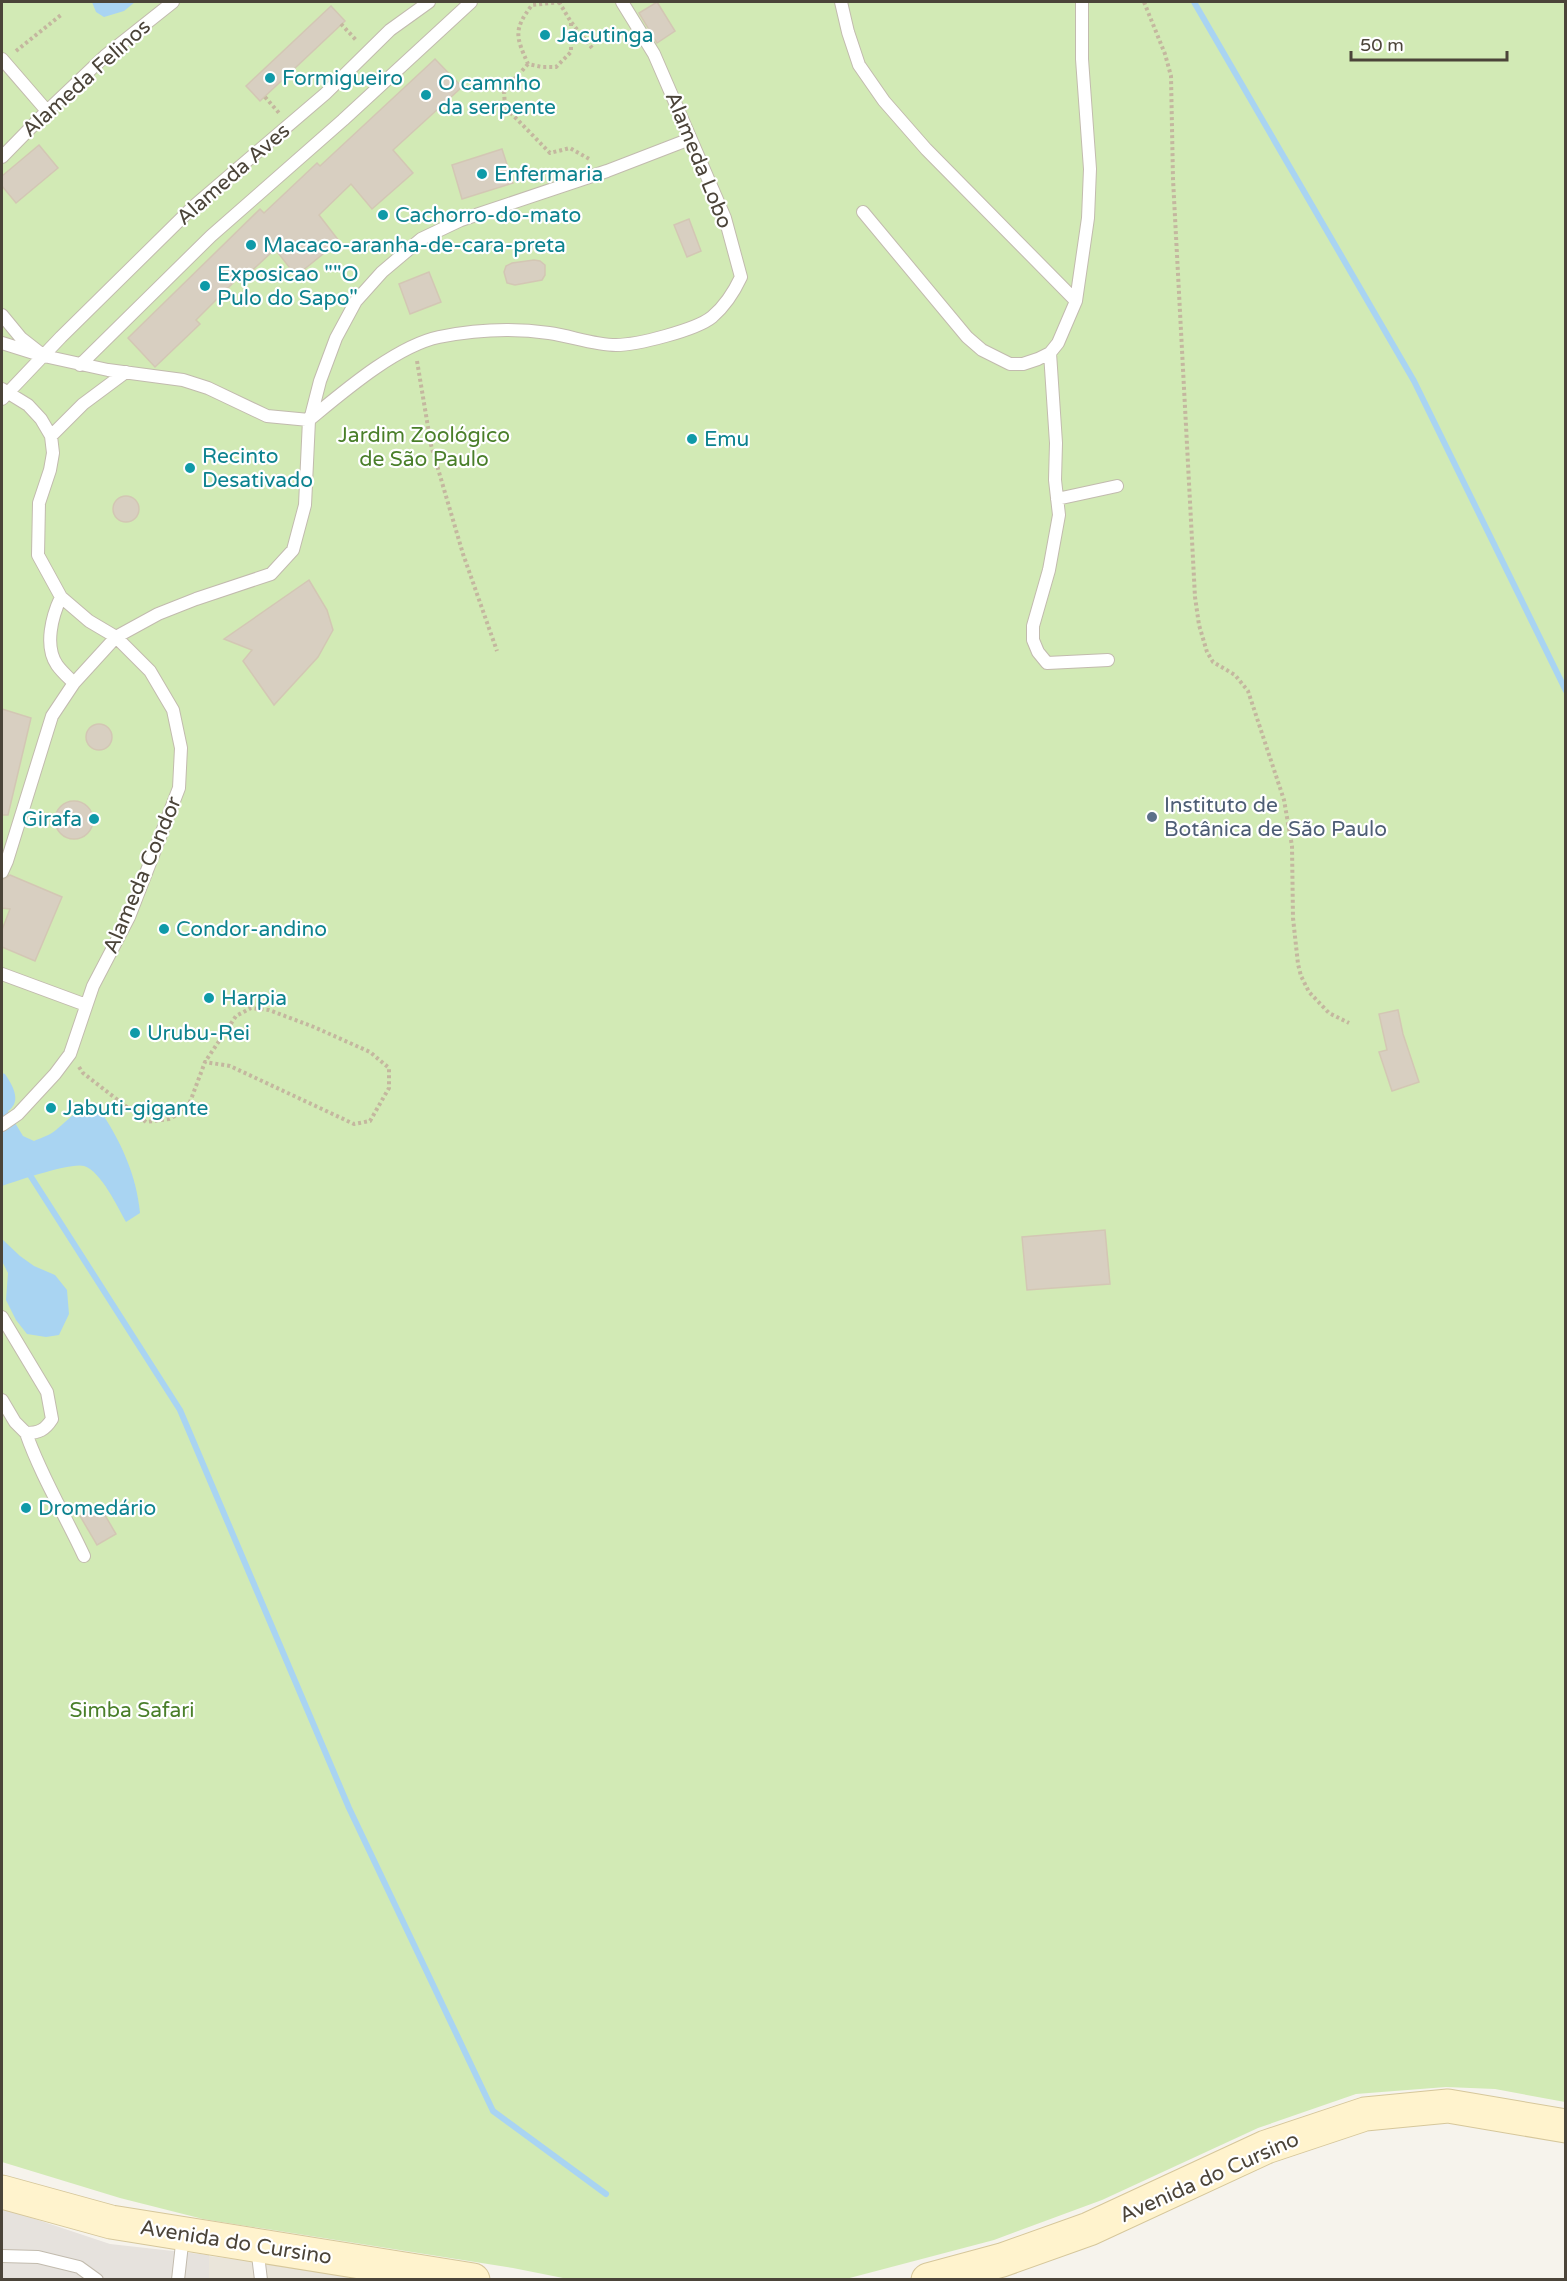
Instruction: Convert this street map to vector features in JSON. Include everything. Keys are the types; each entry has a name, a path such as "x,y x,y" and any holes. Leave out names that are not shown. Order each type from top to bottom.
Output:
{"main road":[{"name":"Avenida do Cursino","path":"928,2280 1002,2260 1089,2229 1266,2147 1365,2114 1448,2106 1566,2126"},
{"name":"Avenida do Cursino","path":"2,2192 111,2222 473,2280"}],"lane":[{"name":"Alameda Felinos","path":"2,157 105,56 173,2"},
{"name":"Alameda Aves","path":"4,393 194,206 325,94 390,30 429,2"},
{"name":"Alameda Aves","path":"80,365 211,236 343,120 471,2"},
{"name":"Alameda Lobo","path":"309,420 376,369 414,346 437,337 502,331 548,333 617,345 669,336 711,319 733,293 741,277 725,218 654,54 622,2"},
{"path":"841,2 859,65 884,101 926,149 1076,301"},
{"path":"863,212 967,337 982,350 1010,364 1023,364 1050,353 1058,343 1076,301 1088,218 1090,169 1082,59 1082,2"},
{"path":"2,60 47,111"},
{"path":"2,872 52,716 74,683 116,637 158,614 271,574 293,550 306,505 309,420 320,381 336,338 356,301 382,272 422,239 461,220 607,171 690,139"},
{"path":"2,315 21,338 44,356"},
{"path":"2,343 80,365 183,381 208,388 267,416 309,420"},
{"path":"1050,353 1059,515 1048,570 1033,626 1033,640 1038,652 1047,663 1108,660"},
{"path":"51,436 83,404 126,372"},
{"path":"4,393 28,405 41,419 51,436 53,453 50,471 39,504 38,555 60,597 53,613 52,649 56,664 74,683"},
{"path":"1057,499 1117,486"},
{"name":"Alameda Condor","path":"2,1125 18,1114 56,1074 70,1054 93,986 129,917 179,788 181,748 173,710 150,671 116,637 89,621 60,597"},
{"path":"2,974 86,1005"},
{"path":"2,1317 47,1392 51,1405 52,1419 46,1428 37,1433 26,1433"},
{"path":"2,1400 15,1422 26,1433 50,1492 65,1516 84,1556"},
{"path":"178,2280 183,2234"},
{"path":"257,2246 261,2280"},
{"path":"2,2256 38,2257 79,2267 97,2280"}],"path":[{"path":"528,64 516,39 520,20 532,5 559,2 571,22 592,48"},
{"path":"1144,2 1165,54 1171,76 1183,380 1195,597 1202,641 1213,662 1235,675 1248,691 1284,800 1292,846 1293,918 1301,976 1310,992 1329,1013 1349,1023"},
{"path":"2,60 61,15"},
{"path":"528,64 556,67 570,52 571,22"},
{"path":"341,24 367,53"},
{"path":"528,64 504,91 505,107 550,153 570,148 607,171"},
{"path":"265,97 289,124"},
{"path":"414,346 431,445 463,555 497,651"},
{"path":"70,1054 83,1073 146,1122 169,1119 186,1110 205,1062 236,1016 251,1008 268,1010 314,1027 370,1052 389,1068 389,1088 370,1120 354,1124 230,1066 205,1062"}],"shaded area":[{"path":"2,2208 110,2244 209,2255 209,2279 2,2280"},
{"path":"209,2256 348,2274 348,2279 209,2279"}],"green space":[{"path":"2,2 1565,2 1565,2102 1495,2089 1446,2087 1356,2094 1258,2128 1102,2200 994,2240 842,2280 568,2279 513,2268 203,2219 120,2198 2,2162"}],"water":[{"path":"92,2 135,2 124,11 104,17 96,12"},
{"path":"2,1073 5,1074 15,1093 15,1103 8,1111 23,1136 34,1141 54,1132 80,1111 99,1109 126,1158 135,1185 140,1213 126,1222 103,1182 84,1166 56,1169 2,1186"},
{"path":"2,1239 34,1266 55,1275 67,1290 69,1314 59,1335 46,1337 27,1334 16,1320 6,1300 8,1273 2,1261"}],"building":[{"path":"657,2 675,31 657,43 639,13"},
{"path":"331,6 345,21 260,101 246,86"},
{"path":"435,59 462,87 393,150 413,173 372,209 351,184 319,215 339,241 296,276 275,249 242,280 239,277 196,320 200,324 155,367 128,338 260,209 264,213 317,163 320,166"},
{"path":"39,145 58,168 16,203 2,186 2,176"},
{"name":"Enfermaria","path":"502,149 513,183 462,199 452,165"},
{"path":"689,219 701,251 687,257 674,225"},
{"path":"534,260 545,265 545,275 542,280 515,285 507,283 504,272 506,266"},
{"path":"429,272 441,302 410,314 399,284"},
{"path":"126,496 135,500 139,509 135,518 126,522 117,518 113,509 117,500"},
{"path":"309,580 327,610 333,630 318,657 274,705 243,661 252,650 224,639"},
{"path":"2,709 31,718 8,815 2,815"},
{"path":"99,724 108,728 112,737 108,746 99,750 90,746 86,737 90,728"},
{"path":"74,801 87,807 93,820 87,833 74,839 61,833 55,820 61,807"},
{"path":"10,875 62,897 35,961 2,947 2,930 10,909 2,908 2,880"},
{"path":"1398,1010 1403,1034 1419,1082 1392,1091 1379,1052 1387,1050 1379,1014"},
{"path":"1105,1230 1110,1284 1027,1290 1022,1237"},
{"path":"99,1505 116,1534 97,1545 80,1516"}],"waterway":[{"path":"1194,2 1414,381 1566,691"},
{"path":"28,1172 180,1410 349,1808 493,2111 606,2194"}],"place":[{"name":"Jacutinga","path":"545,35"},
{"name":"Formigueiro","path":"270,78"},
{"name":"O camnho da serpente","path":"426,95"},
{"name":"Enfermaria","path":"482,174"},
{"name":"Cachorro-do-mato","path":"383,215"},
{"name":"Macaco-aranha-de-cara-preta","path":"251,245"},
{"name":"Exposicao \"\"O Pulo do Sapo\"","path":"205,286"},
{"name":"Emu","path":"692,439"},
{"name":"Recinto Desativado","path":"190,468"},
{"name":"Instituto de Botânica de São Paulo","path":"1152,817"},
{"name":"Girafa","path":"94,819"},
{"name":"Condor-andino","path":"164,929"},
{"name":"Harpia","path":"209,998"},
{"name":"Urubu-Rei","path":"135,1033"},
{"name":"Jabuti-gigante","path":"51,1108"},
{"name":"Dromedário","path":"26,1508"}],"park label":[{"name":"Jardim Zoológico de São Paulo","path":"424,447"},
{"name":"Simba Safari","path":"132,1710"}]}
